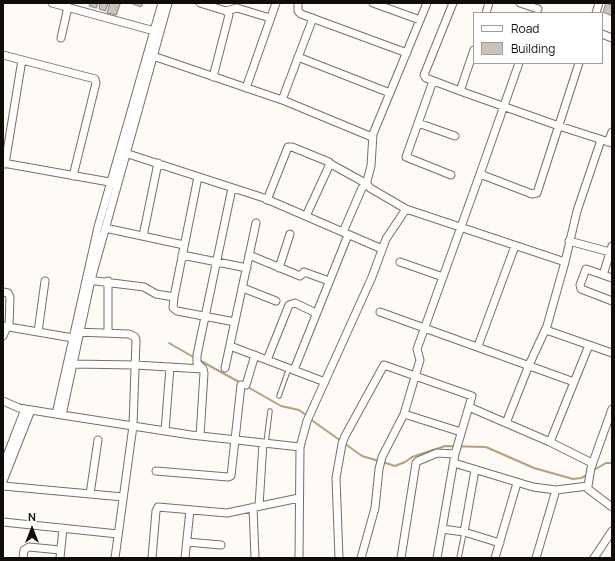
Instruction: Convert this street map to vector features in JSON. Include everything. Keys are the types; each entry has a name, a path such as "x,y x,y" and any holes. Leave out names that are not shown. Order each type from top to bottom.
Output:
{"street":[{"path":"52,3 157,32"},
{"path":"122,152 153,56 162,3"},
{"path":"59,415 88,280 122,152 157,32 168,3"},
{"path":"200,3 226,11 237,8 270,18"},
{"path":"246,88 276,3"},
{"path":"298,3 299,13 407,53"},
{"path":"373,3 420,20"},
{"path":"292,369 330,281 362,188 367,184 371,166 372,137 427,3"},
{"path":"453,3 424,75 426,78 607,142"},
{"path":"520,3 538,10"},
{"path":"61,38 68,7"},
{"path":"213,77 228,17 226,11"},
{"path":"282,100 313,18"},
{"path":"460,91 473,53"},
{"path":"3,55 93,78 96,81 73,176"},
{"path":"153,56 282,100 372,137"},
{"path":"298,57 390,93"},
{"path":"22,60 4,163 114,183"},
{"path":"361,558 374,508 382,457 404,414 420,360 417,349 426,328 519,64"},
{"path":"480,174 532,194 536,193 579,64"},
{"path":"433,81 406,157 451,175"},
{"path":"3,123 11,125"},
{"path":"418,123 455,136"},
{"path":"506,423 529,365 546,330 566,262 569,241 577,211 612,132"},
{"path":"268,200 288,147 292,147 329,162 406,209 566,262"},
{"path":"122,152 268,200 382,249"},
{"path":"306,216 329,163"},
{"path":"143,236 158,164"},
{"path":"198,177 174,297 174,310 235,322"},
{"path":"88,280 105,228 114,183"},
{"path":"200,436 204,373 203,369 197,363 197,355 232,188"},
{"path":"299,558 300,447 307,421 372,276 388,235 406,209"},
{"path":"225,368 256,223"},
{"path":"105,228 184,245"},
{"path":"279,268 290,234"},
{"path":"569,241 611,249 602,274"},
{"path":"478,346 516,246"},
{"path":"182,255 247,268"},
{"path":"249,255 300,276 304,272 330,281"},
{"path":"400,262 443,277"},
{"path":"612,278 586,269 580,287 612,301"},
{"path":"88,280 144,287 156,294 174,297"},
{"path":"38,332 45,281"},
{"path":"108,282 108,333"},
{"path":"243,288 276,301"},
{"path":"3,292 8,293 10,297 6,327 3,336"},
{"path":"267,360 289,306 296,303 316,313"},
{"path":"380,312 478,346 574,382"},
{"path":"6,327 38,332 129,334 135,337 133,426 115,558"},
{"path":"546,330 612,353"},
{"path":"59,415 73,364 76,334"},
{"path":"550,442 590,345"},
{"path":"230,346 325,382"},
{"path":"156,471 229,477 231,474 244,385 255,355"},
{"path":"73,364 135,365 203,369"},
{"path":"339,558 336,478 342,444 344,436 384,365 472,396 455,453 437,558"},
{"path":"165,431 170,367"},
{"path":"3,401 19,408 59,415 200,436 300,447"},
{"path":"469,407 550,442 592,465"},
{"path":"612,409 592,465 588,486 588,490 612,507"},
{"path":"3,466 28,410"},
{"path":"3,481 28,410"},
{"path":"404,414 460,436"},
{"path":"90,494 98,440"},
{"path":"255,558 256,506 265,443"},
{"path":"401,558 418,461 436,453 455,453"},
{"path":"454,463 533,487 556,490 588,486"},
{"path":"464,532 475,470"},
{"path":"495,558 517,483"},
{"path":"3,486 123,497"},
{"path":"536,558 556,490"},
{"path":"152,558 157,508 160,507 222,513 299,498"},
{"path":"185,558 190,510"},
{"path":"3,522 118,534"},
{"path":"60,558 63,528"},
{"path":"442,529 464,532 500,543"},
{"path":"594,558 612,531"},
{"path":"187,542 221,545"},
{"path":"23,558 24,550 29,547 60,550"}],"lane":[{"path":"279,396 292,369"},
{"path":"265,443 270,411"},
{"path":"459,558 464,532"}],"building":[{"path":"90,3 98,3 96,8 89,6"},
{"path":"100,3 108,3 105,11 99,9"},
{"path":"110,3 120,3 116,15 107,13"},
{"path":"130,3 142,3 141,7"},
{"path":"606,3 610,5 612,3 612,16 603,12"}],"waterway":[{"path":"169,343 195,358"},
{"path":"199,360 241,383"},
{"path":"246,386 281,406 299,410 307,416"},
{"path":"310,419 341,441"},
{"path":"344,443 362,456 379,461"},
{"path":"383,462 395,466 412,457 445,446 486,447 534,468 573,479 581,478 589,474"},
{"path":"592,471 606,463 612,463"}]}
